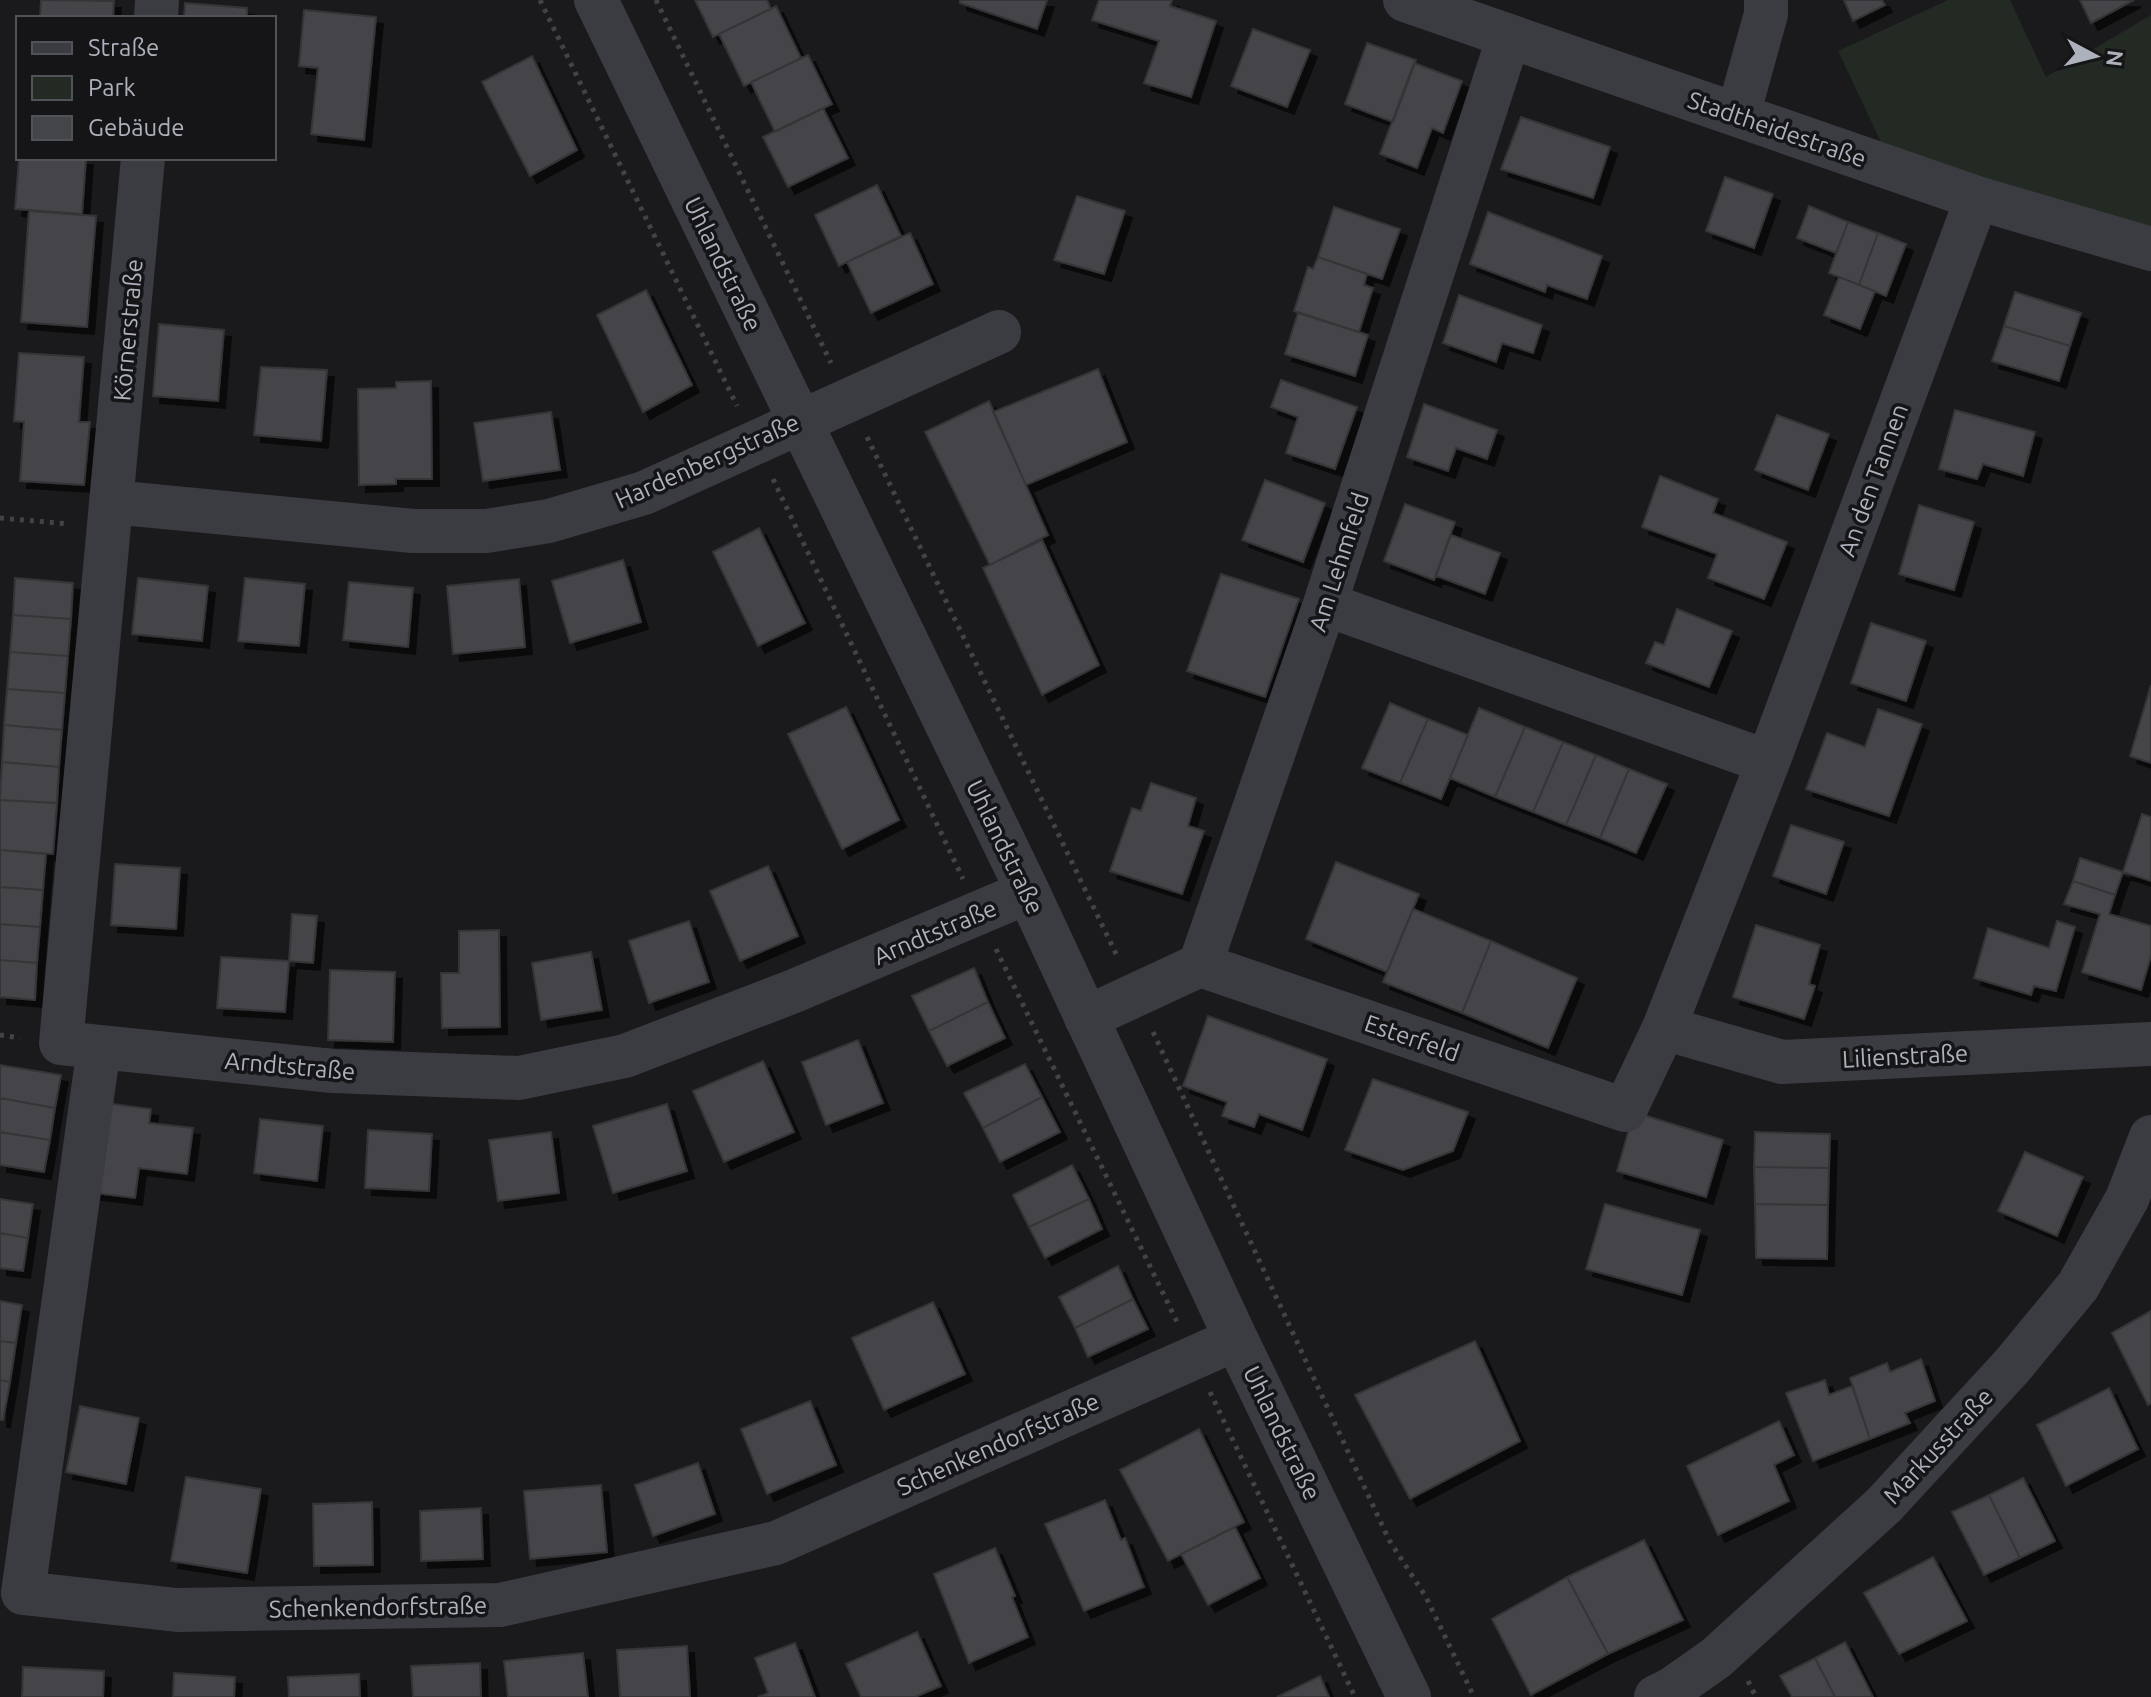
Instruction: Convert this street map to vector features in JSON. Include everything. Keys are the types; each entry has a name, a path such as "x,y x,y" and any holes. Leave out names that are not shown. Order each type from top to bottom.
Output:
{"street":[{"name":"Uhlandstraße","path":"596,0 1028,892 1236,1339 1409,1697"},
{"name":"Stadtheidestraße","path":"1405,0 1977,198 2151,249"},
{"path":"1738,115 1766,14 1766,0"},
{"name":"Am Lehmfeld","path":"1200,965 1325,604 1509,36"},
{"name":"Körnerstraße","path":"111,515 143,160"},
{"name":"An den Tannen","path":"1625,1110 1664,1028 1768,762 1977,198"},
{"name":"Hardenbergstraße","path":"111,515 413,531 486,531 549,521 644,493 999,332"},
{"name":"Arndtstraße","path":"111,515 61,1043 333,1071 519,1078 625,1056 794,991 1028,892"},
{"path":"1325,604 1768,762"},
{"path":"1086,1018 1200,965"},
{"name":"Esterfeld","path":"1200,965 1625,1110"},
{"name":"Lilienstraße","path":"1664,1028 1782,1062 2151,1044"},
{"name":"Schenkendorfstraße","path":"99,1047 23,1593 177,1610 500,1605 776,1543 1236,1339"},
{"name":"Markusstraße","path":"1656,1697 1716,1658 1884,1505 2012,1366 2078,1286 2127,1199 2151,1137"}],"path":[{"path":"540,0 755,441 1355,1697"},
{"path":"656,0 1136,995 1389,1540 1426,1597 1474,1697"},
{"path":"0,518 111,515"}],"green space":[{"path":"1948,0 2010,0 2046,77 2151,15 2151,227 1981,177 1881,142 1838,51"}],"building":[{"path":"41,0 114,1 113,16 40,16"},
{"path":"695,0 767,0 771,9 713,37"},
{"path":"960,0 1047,0 1037,29 960,3"},
{"path":"1099,0 1172,0 1170,6 1216,21 1191,97 1144,83 1159,41 1092,20"},
{"path":"1844,0 1882,0 1885,5 1853,21"},
{"path":"2080,0 2134,0 2091,23"},
{"path":"185,3 247,8 247,16 184,16"},
{"path":"776,6 801,58 744,86 719,34"},
{"path":"304,10 376,17 364,140 311,134 318,68 299,66"},
{"path":"1253,29 1310,50 1287,107 1231,86"},
{"path":"1367,43 1416,60 1393,122 1345,104"},
{"path":"808,55 832,104 775,132 751,82"},
{"path":"532,56 577,150 530,176 482,82"},
{"path":"1414,63 1462,81 1443,133 1432,128 1417,168 1380,154"},
{"path":"823,108 848,158 788,187 763,137"},
{"path":"1521,117 1610,147 1593,198 1501,169"},
{"path":"19,160 86,160 82,214 15,209"},
{"path":"1725,177 1773,194 1754,248 1706,231"},
{"path":"877,185 901,236 839,266 815,215"},
{"path":"1077,196 1125,211 1104,274 1054,260"},
{"path":"1809,206 1848,222 1836,253 1797,238"},
{"path":"1334,207 1400,229 1382,279 1318,257"},
{"path":"29,211 96,216 87,327 21,322"},
{"path":"1488,212 1602,256 1587,299 1547,285 1545,292 1470,264"},
{"path":"1848,222 1878,233 1859,285 1829,273"},
{"path":"910,233 933,284 871,313 847,262"},
{"path":"1878,233 1906,244 1886,296 1859,285"},
{"path":"1318,257 1367,274 1364,285 1373,288 1359,332 1294,311 1308,267 1313,269"},
{"path":"1839,277 1875,291 1860,329 1824,315"},
{"path":"646,290 692,385 643,412 597,315"},
{"path":"2015,292 2081,313 2070,346 2004,326"},
{"path":"1459,295 1542,325 1533,353 1502,343 1496,362 1443,343"},
{"path":"1298,313 1368,335 1355,376 1285,354"},
{"path":"159,324 224,330 218,401 153,396"},
{"path":"2004,326 2070,346 2059,381 1992,361"},
{"path":"19,353 84,357 79,422 90,422 84,485 20,481 24,422 14,421"},
{"path":"261,367 327,370 321,441 254,435"},
{"path":"1098,369 1127,442 1026,485 993,412"},
{"path":"1281,380 1357,407 1335,469 1286,453 1298,417 1271,407"},
{"path":"431,381 432,479 396,479 396,484 359,485 358,389 396,388 396,382"},
{"path":"989,401 1048,535 990,565 925,432"},
{"path":"1424,404 1497,430 1487,459 1456,448 1448,471 1407,457"},
{"path":"1955,410 2035,432 2023,476 1983,464 1977,479 1939,469"},
{"path":"551,412 560,470 483,481 474,423"},
{"path":"1777,415 1829,434 1808,490 1755,470"},
{"path":"1660,476 1718,499 1713,513 1787,542 1764,599 1708,578 1717,554 1642,527"},
{"path":"1265,480 1325,503 1303,562 1242,540"},
{"path":"1405,504 1455,522 1434,580 1384,561"},
{"path":"1919,505 1974,522 1954,590 1899,574"},
{"path":"759,528 805,623 758,646 713,552"},
{"path":"1451,535 1500,553 1485,594 1436,576"},
{"path":"1042,540 1099,665 1042,695 983,568"},
{"path":"623,560 641,622 570,643 552,581"},
{"path":"1221,574 1299,599 1265,697 1187,671"},
{"path":"15,578 73,583 71,619 13,615"},
{"path":"138,578 208,586 202,641 132,634"},
{"path":"245,578 305,584 299,646 238,641"},
{"path":"519,579 525,647 453,654 447,586"},
{"path":"349,582 413,588 408,647 343,640"},
{"path":"1677,609 1732,631 1709,687 1646,663 1655,642 1664,645"},
{"path":"13,615 71,619 68,656 10,652"},
{"path":"1871,623 1926,641 1906,701 1851,683"},
{"path":"10,652 68,656 65,693 7,689"},
{"path":"2151,685 2151,763 2130,756"},
{"path":"7,689 65,693 62,730 4,725"},
{"path":"1390,703 1428,719 1400,783 1362,768"},
{"path":"846,707 899,820 842,849 788,734"},
{"path":"1479,708 1525,727 1495,797 1450,778"},
{"path":"1878,709 1922,724 1889,816 1806,789 1827,733 1865,747"},
{"path":"1428,719 1468,735 1441,799 1400,783"},
{"path":"4,725 62,730 59,767 2,762"},
{"path":"1525,727 1563,742 1533,812 1495,797"},
{"path":"1563,742 1596,755 1566,825 1533,812"},
{"path":"1596,755 1629,769 1600,838 1566,825"},
{"path":"2,762 59,767 57,803 0,800"},
{"path":"1629,769 1667,784 1636,853 1600,838"},
{"path":"1151,783 1196,798 1188,826 1204,831 1182,894 1110,871 1132,808 1141,811"},
{"path":"0,800 57,803 53,854 0,850"},
{"path":"2142,814 2151,817 2151,881 2123,872"},
{"path":"1791,825 1844,842 1826,894 1773,876"},
{"path":"0,850 46,854 43,890 0,887"},
{"path":"2080,858 2123,872 2115,895 2073,881"},
{"path":"1336,862 1419,894 1387,972 1306,939"},
{"path":"115,864 180,868 176,929 111,925"},
{"path":"768,866 798,936 740,961 710,891"},
{"path":"2073,881 2115,895 2109,914 2151,926 2151,956 2141,990 2082,972 2100,914 2064,904"},
{"path":"0,887 43,890 40,927 0,924"},
{"path":"1413,909 1491,941 1462,1013 1383,982"},
{"path":"292,914 317,916 313,963 289,961"},
{"path":"689,921 709,982 649,1003 629,941"},
{"path":"2057,921 2075,927 2056,991 2034,986 2031,995 1974,978 1988,928 2049,948"},
{"path":"0,924 40,927 37,963 0,960"},
{"path":"1756,925 1820,945 1809,984 1815,986 1804,1019 1733,997"},
{"path":"499,930 500,1027 442,1028 441,973 459,973 459,931"},
{"path":"1491,941 1577,978 1548,1048 1462,1013"},
{"path":"591,952 602,1010 541,1020 532,963"},
{"path":"221,957 289,961 285,1012 217,1008"},
{"path":"0,960 37,963 35,1000 0,997"},
{"path":"974,968 988,1002 929,1031 912,996"},
{"path":"330,970 395,972 393,1042 328,1040"},
{"path":"988,1002 1005,1038 947,1066 929,1031"},
{"path":"1208,1016 1327,1059 1302,1130 1259,1114 1254,1127 1222,1116 1227,1102 1183,1086"},
{"path":"858,1040 883,1103 826,1125 802,1062"},
{"path":"763,1061 794,1132 724,1162 693,1091"},
{"path":"1025,1064 1042,1097 983,1128 964,1093"},
{"path":"0,1065 61,1075 55,1108 0,1098"},
{"path":"1373,1079 1468,1112 1453,1151 1403,1170 1345,1150"},
{"path":"1042,1097 1060,1132 1000,1162 983,1128"},
{"path":"0,1098 55,1108 50,1140 0,1132"},
{"path":"105,1103 151,1109 149,1123 193,1128 187,1174 139,1168 135,1198 94,1193"},
{"path":"667,1104 687,1171 613,1193 593,1126"},
{"path":"1634,1112 1723,1140 1706,1197 1617,1171"},
{"path":"260,1119 323,1126 317,1181 254,1173"},
{"path":"368,1130 432,1134 429,1191 365,1188"},
{"path":"0,1132 50,1140 44,1172 0,1165"},
{"path":"551,1132 559,1193 498,1201 489,1140"},
{"path":"1755,1132 1830,1134 1829,1168 1754,1167"},
{"path":"2025,1152 2083,1177 2057,1236 1998,1211"},
{"path":"1072,1165 1089,1199 1029,1227 1013,1195"},
{"path":"1754,1167 1829,1168 1828,1205 1755,1204"},
{"path":"0,1199 33,1204 28,1238 0,1233"},
{"path":"1089,1199 1102,1229 1045,1258 1029,1227"},
{"path":"1605,1204 1700,1230 1682,1295 1586,1269"},
{"path":"1755,1204 1828,1205 1827,1259 1756,1258"},
{"path":"0,1233 28,1238 23,1271 0,1268"},
{"path":"1118,1266 1133,1299 1075,1328 1059,1297"},
{"path":"1133,1299 1148,1329 1088,1357 1075,1328"},
{"path":"0,1301 22,1305 16,1343 0,1341"},
{"path":"933,1302 965,1374 884,1410 852,1338"},
{"path":"2151,1311 2151,1403 2148,1405 2112,1333"},
{"path":"0,1341 16,1343 10,1382 0,1380"},
{"path":"1475,1341 1520,1441 1410,1499 1355,1395"},
{"path":"1921,1359 1935,1401 1905,1413 1910,1423 1870,1439 1850,1378 1887,1363 1890,1372"},
{"path":"0,1380 10,1382 3,1420 0,1420"},
{"path":"1825,1380 1829,1395 1852,1386 1870,1439 1813,1461 1786,1393"},
{"path":"2109,1388 2138,1449 2066,1486 2037,1425"},
{"path":"810,1401 836,1465 767,1494 741,1429"},
{"path":"80,1406 139,1418 126,1484 66,1472"},
{"path":"1779,1421 1794,1455 1774,1465 1789,1501 1718,1535 1687,1466"},
{"path":"1199,1429 1244,1522 1168,1561 1120,1470"},
{"path":"698,1463 715,1514 653,1536 635,1485"},
{"path":"186,1477 261,1489 247,1573 171,1561"},
{"path":"2023,1478 2055,1541 2020,1558 1989,1495"},
{"path":"601,1485 607,1552 530,1559 524,1491"},
{"path":"1989,1495 2020,1558 1984,1575 1952,1512"},
{"path":"1105,1500 1121,1540 1125,1538 1144,1587 1084,1611 1045,1524"},
{"path":"372,1502 373,1565 314,1566 313,1504"},
{"path":"481,1508 483,1559 421,1561 420,1511"},
{"path":"1235,1527 1260,1578 1208,1605 1181,1554"},
{"path":"1644,1540 1683,1620 1608,1654 1567,1577"},
{"path":"995,1548 1028,1637 969,1663 934,1574"},
{"path":"1933,1557 1967,1621 1899,1654 1864,1593"},
{"path":"1567,1577 1608,1654 1531,1695 1492,1619"},
{"path":"917,1632 941,1686 915,1697 861,1697 846,1664"},
{"path":"1845,1642 1873,1697 1835,1697 1815,1658"},
{"path":"795,1643 815,1697 758,1697 768,1693 755,1658"},
{"path":"687,1646 690,1697 620,1697 617,1650"},
{"path":"583,1653 588,1697 508,1697 504,1661"},
{"path":"1815,1658 1835,1697 1792,1697 1780,1676"},
{"path":"480,1663 481,1697 413,1697 411,1666"},
{"path":"23,1667 104,1671 103,1697 22,1697"},
{"path":"174,1673 235,1677 234,1697 173,1697"},
{"path":"359,1674 360,1697 289,1697 288,1677"},
{"path":"1320,1676 1329,1697 1277,1697"}]}
